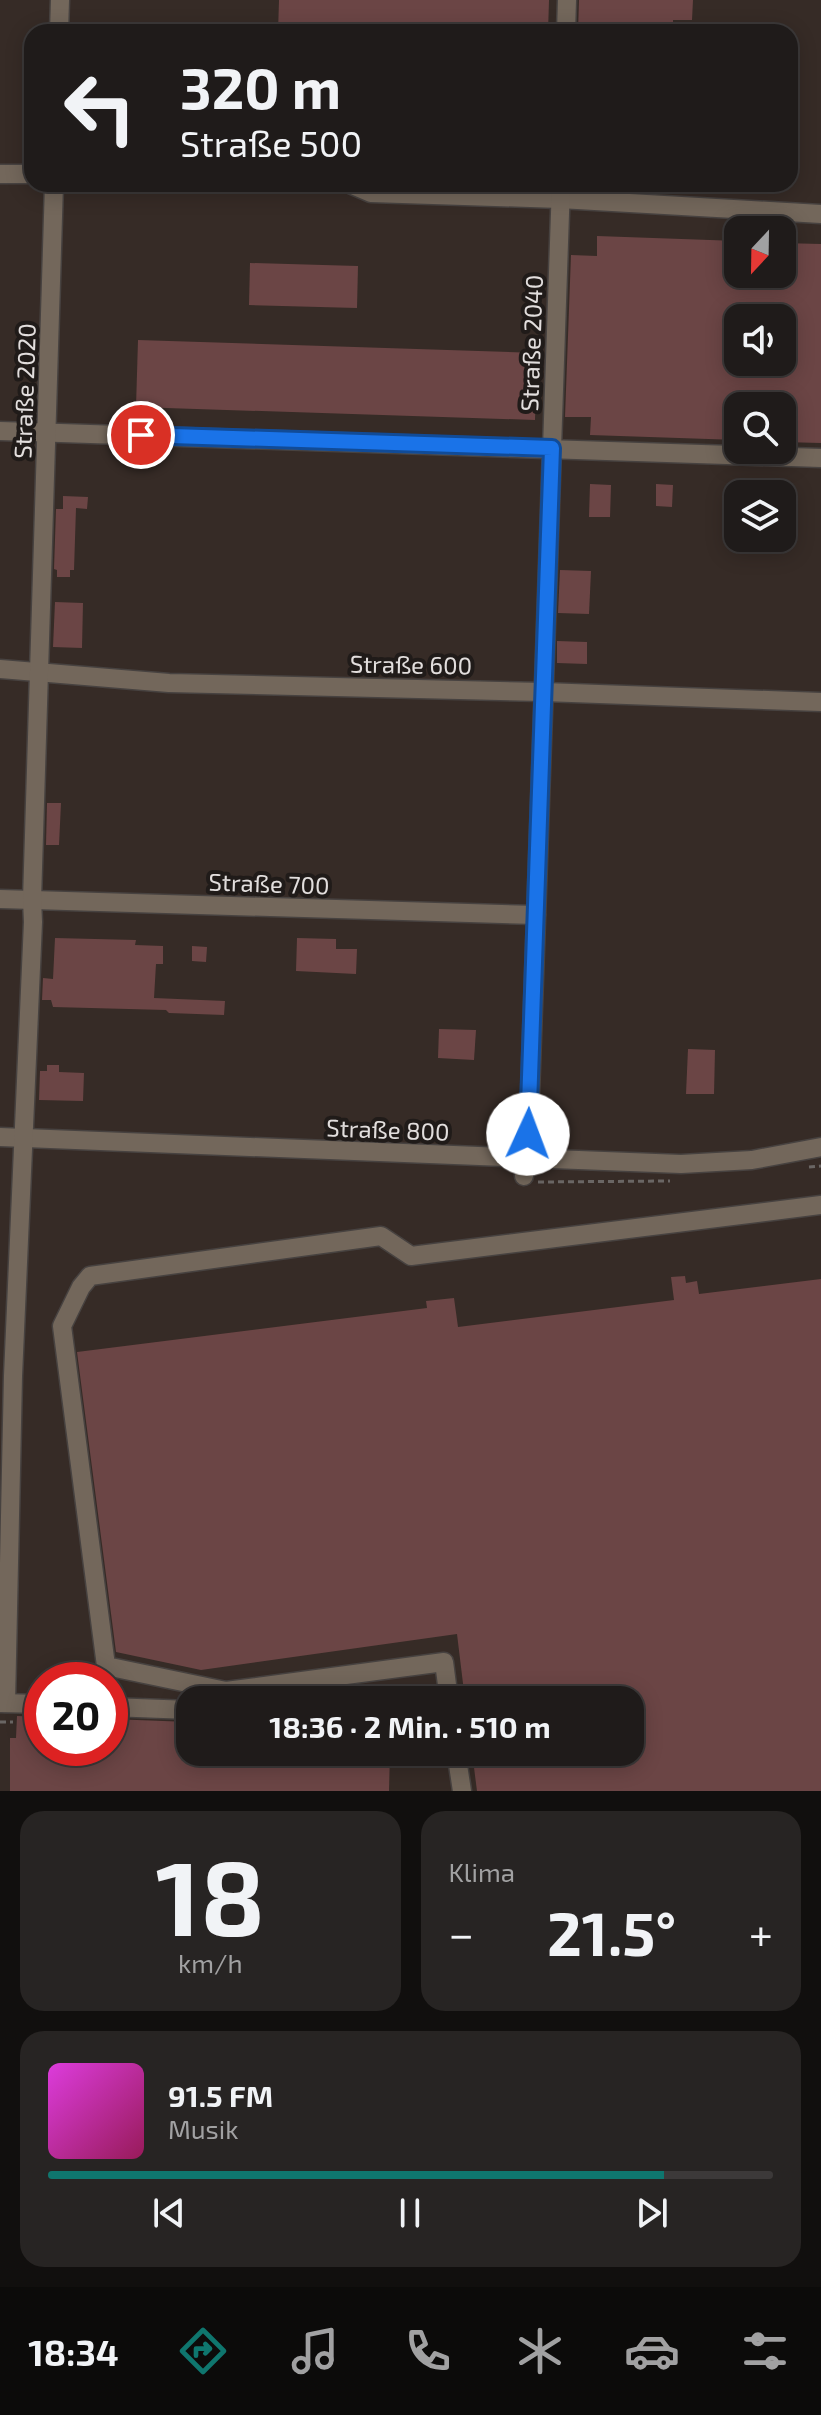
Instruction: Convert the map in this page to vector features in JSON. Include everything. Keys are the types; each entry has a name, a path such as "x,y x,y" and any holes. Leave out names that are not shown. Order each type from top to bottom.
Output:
{"lane":[{"path":"59,24 60,0"},
{"path":"566,24 567,0"},
{"path":"0,174 24,174"},
{"name":"Straße 2020","path":"3,1703 7,1374 24,1138 33,922 54,192"},
{"path":"369,192 560,192 821,214"},
{"name":"Straße 2040","path":"524,1168 528,1134 560,192"},
{"path":"0,431 821,458"},
{"name":"Straße 600","path":"0,669 169,683 821,702"},
{"name":"Straße 700","path":"0,899 536,915"},
{"name":"Straße 800","path":"0,1137 524,1168 715,1163 775,1157 821,1147"},
{"path":"202,1686 106,1666 62,1326 81,1287 90,1276 381,1236 411,1256 821,1205"},
{"path":"264,1686 444,1662 447,1686"},
{"path":"3,1703 24,1704"},
{"path":"128,1708 176,1709"},
{"path":"458,1766 462,1791"}],"path":[{"path":"0,1722 13,1722"}],"shaded area":[{"path":"0,0 821,0 821,1791 0,1791"}],"building":[{"path":"279,0 549,0 548,24 278,24"},
{"path":"579,0 693,0 692,20 673,20 673,24 578,24"},
{"path":"597,236 724,241 724,288 796,288 796,243 821,244 821,443 796,442 796,392 724,392 724,440 590,435 591,417 565,417 571,255 597,256"},
{"path":"250,263 358,266 357,308 249,305"},
{"path":"138,340 537,353 535,420 136,407"},
{"path":"590,484 611,485 610,517 589,517"},
{"path":"656,484 673,485 672,507 656,506"},
{"path":"63,496 88,497 87,509 76,508 74,570 70,570 70,577 57,577 57,570 54,569 56,509 63,509"},
{"path":"560,570 591,571 589,614 558,613"},
{"path":"55,602 83,603 82,648 53,647"},
{"path":"557,641 587,642 587,664 557,663"},
{"path":"47,803 61,803 59,845 46,845"},
{"path":"55,938 136,940 135,945 163,946 163,964 156,964 154,998 225,1001 224,1015 53,1007 51,1000 42,1000 43,978 53,979"},
{"path":"297,938 336,939 336,949 357,949 356,974 296,971"},
{"path":"192,946 207,947 206,962 192,961"},
{"path":"439,1029 476,1030 474,1060 438,1058"},
{"path":"688,1049 715,1050 714,1094 686,1094"},
{"path":"47,1065 59,1065 59,1072 84,1073 83,1101 39,1100 40,1071 47,1071"},
{"path":"685,1276 686,1283 697,1281 699,1294 821,1279 821,1791 477,1791 474,1766 644,1766 644,1686 463,1686 457,1634 201,1670 116,1652 77,1352 427,1308 426,1301 454,1298 458,1327 674,1300 671,1277"},
{"path":"17,1716 24,1716 24,1766 128,1766 128,1720 176,1721 176,1766 390,1766 389,1791 10,1791 10,1738 16,1738"}],"route":[{"path":"141,435 552,448 528,1134"}]}
